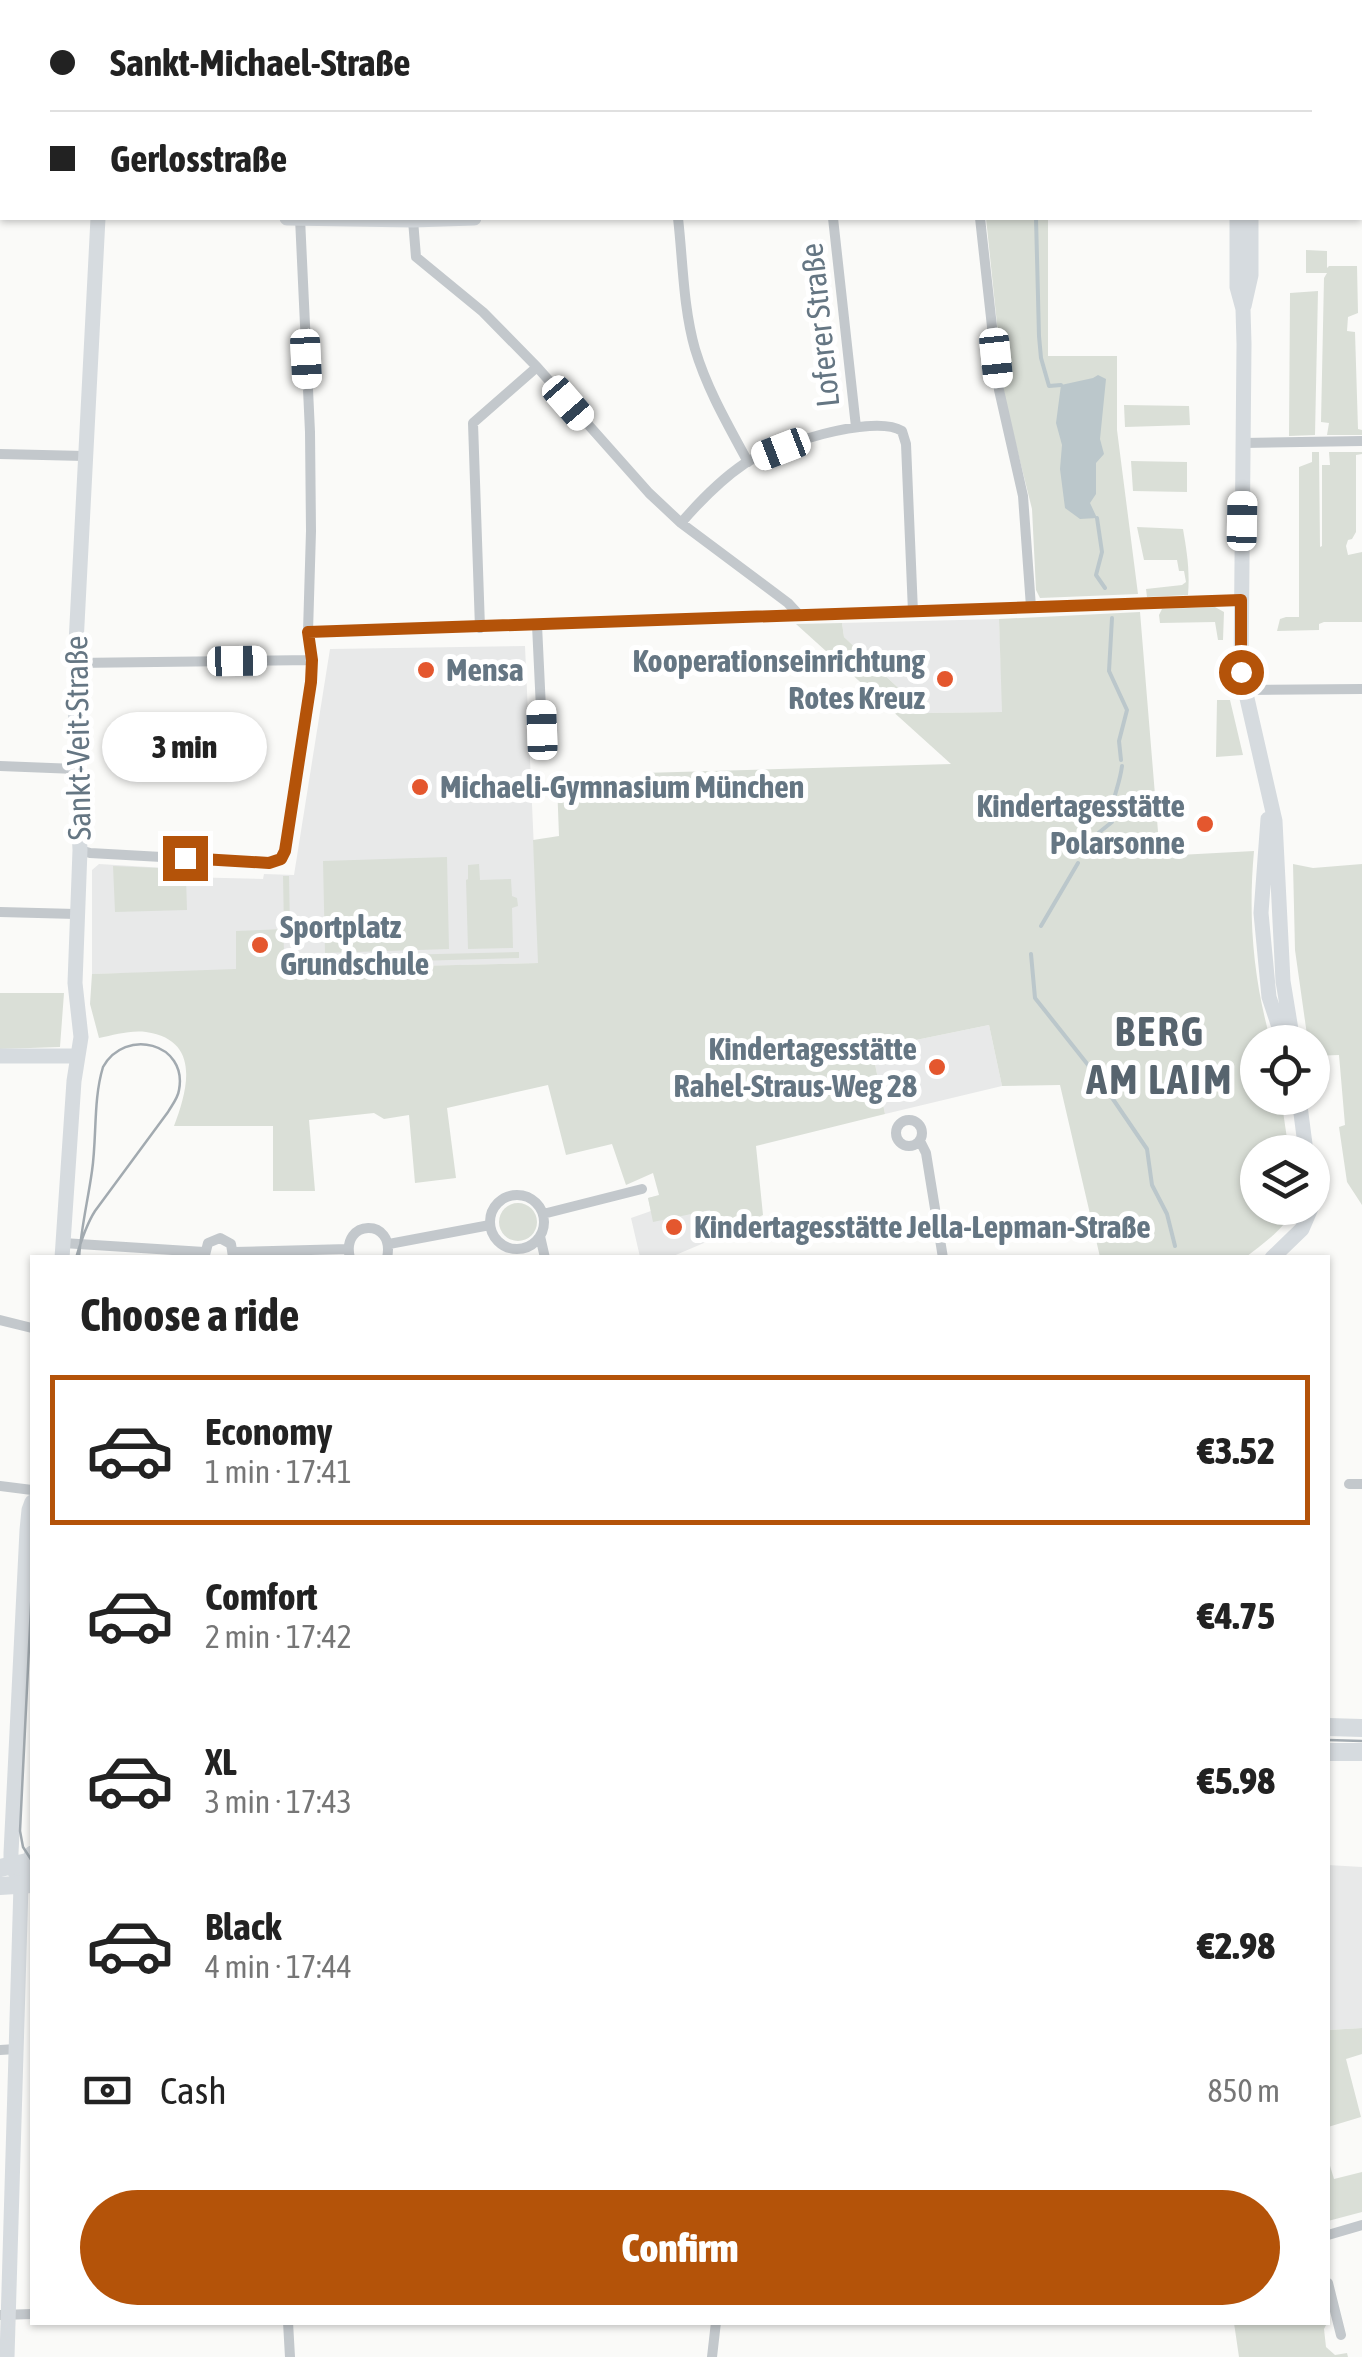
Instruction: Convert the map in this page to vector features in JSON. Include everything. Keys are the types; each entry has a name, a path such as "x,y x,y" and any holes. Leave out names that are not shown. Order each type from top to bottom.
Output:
{"main road":[{"path":"1330,1727 1362,1728"},
{"path":"1330,1752 1362,1752"},
{"path":"6,1866 30,1859"},
{"path":"0,1886 27,1884"}],"street":[{"name":"Sankt-Veit-Straße","path":"63,1250 74,1080 81,1037 75,997 80,850 75,663 98,220"},
{"path":"80,850 269,863 281,859 285,851 312,660 308,632 310,432 300,220"},
{"path":"413,220 416,257 483,312 649,494 800,616"},
{"path":"678,220 694,346 711,393 748,462"},
{"name":"Loferer Straße","path":"833,220 856,427"},
{"path":"980,220 999,390 1024,496 1031,607"},
{"path":"1237,220 1238,288 1243,310 1241,672 1275,821 1284,981 1290,1025"},
{"path":"1243,310 1251,275 1251,220"},
{"path":"480,628 473,423 536,366"},
{"path":"681,523 710,490 748,462 808,438 856,427 894,426 902,431 906,444 913,612"},
{"path":"1243,442 1362,441"},
{"path":"0,454 84,456"},
{"path":"308,632 1241,600"},
{"path":"538,625 542,730"},
{"path":"75,663 312,660"},
{"path":"1244,690 1362,688"},
{"path":"0,766 76,769"},
{"path":"1270,806 1261,914 1269,997 1278,1025"},
{"path":"0,912 76,914"},
{"path":"0,1056 78,1056"},
{"path":"920,1141 926,1150 942,1255"},
{"path":"543,1214 642,1189"},
{"path":"513,1196 528,1197 543,1214 540,1236 526,1248 507,1247 490,1225 494,1208 513,1196"},
{"path":"389,1244 490,1225"},
{"path":"1275,1255 1304,1225"},
{"path":"63,1250 205,1255 208,1243 220,1238 231,1244 233,1254 349,1253 352,1236 370,1228 382,1233 389,1244 388,1255"},
{"path":"540,1236 545,1255"},
{"path":"0,1320 30,1328"},
{"path":"1349,1484 1362,1484"},
{"path":"0,1486 30,1490"},
{"path":"7,2357 4,2315 8,2050 27,1884 6,1866 7,1760 30,1507"},
{"path":"1330,2234 1362,2225"},
{"path":"1330,2292 1341,2335"},
{"path":"4,2315 30,2314"},
{"path":"288,2325 290,2357"},
{"path":"712,2357 716,2325"}],"shaded area":[{"path":"986,220 1048,220 1048,356 1117,356 1117,430 1138,594 1040,598 1036,590 1032,509 1005,401"},
{"path":"1306,250 1327,251 1327,268 1357,266 1358,313 1348,317 1347,331 1355,332 1358,429 1362,435 1327,435 1329,423 1321,422 1327,273 1306,273"},
{"path":"1318,291 1315,435 1289,436 1290,293"},
{"path":"1098,375 1106,379 1100,439 1104,454 1096,463 1096,494 1090,503 1097,518 1080,519 1065,508 1060,469 1062,445 1056,423 1061,385"},
{"path":"1124,405 1189,406 1190,425 1125,427"},
{"path":"1312,452 1319,452 1320,547 1322,465 1330,465 1329,452 1362,452 1356,455 1356,532 1346,546 1348,555 1362,552 1362,622 1324,622 1319,624 1319,630 1277,631 1280,619 1299,617 1299,467 1312,462"},
{"path":"1131,461 1187,462 1187,492 1133,491"},
{"path":"1137,527 1183,529 1188,595 1147,597 1146,589 1186,582 1177,560 1144,560"},
{"path":"1215,607 1224,612 1223,640 1218,640 1215,622 1160,623 1162,609"},
{"path":"1140,612 1160,856 1254,851 1254,947 1267,1025 1240,1025 1240,1115 1284,1115 1286,1135 1240,1135 1240,1225 1282,1225 1248,1255 1100,1255 1060,1085 1002,1086 989,1025 872,1049 885,1114 756,1146 763,1215 718,1237 710,1210 653,1222 648,1198 659,1195 653,1173 626,1185 612,1144 566,1155 548,1085 447,1108 456,1178 415,1183 409,1115 384,1119 374,1113 309,1120 315,1191 273,1191 273,1126 174,1126 186,1082 183,1056 176,1045 146,1032 99,1038 90,1004 92,974 236,969 236,931 284,929 283,876 289,876 290,929 283,930 285,969 538,963 533,840 559,836 557,783 643,782 643,773 951,764 796,624 842,623 844,637 925,713 1002,712 999,619"},
{"name":"Kooperationseinrichtung Rotes Kreuz","path":"999,619 1003,712 925,713 844,637 842,623"},
{"name":"Michaeli-Gymnasium München","path":"525,646 539,963 92,974 92,870 99,864 182,869 183,877 263,879 264,874 294,875 330,649"},
{"path":"1217,700 1230,700 1243,755 1216,757"},
{"path":"447,857 449,949 325,953 323,861"},
{"path":"479,864 480,880 511,879 512,896 517,898 518,906 512,908 513,948 468,949 466,880 468,865"},
{"path":"1293,864 1313,868 1362,864 1362,1205 1347,1182 1339,1127 1345,1125 1339,1055 1330,1055 1330,1025 1306,1025 1295,950"},
{"path":"113,866 182,869 186,877 187,910 115,912"},
{"path":"519,952 519,958 314,964 314,957"},
{"path":"0,993 64,993 60,1047 0,1049"},
{"name":"Kindertagesstätte Rahel-Straus-Weg 28","path":"989,1025 1002,1086 885,1114 872,1049"},
{"name":"Kindertagesstätte Jella-Lepman-Straße","path":"704,1185 718,1237 676,1255 640,1255 631,1218 651,1211 648,1198"},
{"path":"518,1203 532,1208 537,1222 532,1236 518,1241 504,1236 499,1222 504,1208"},
{"path":"1330,1865 1362,1867 1362,2028 1330,2030"},
{"path":"1362,2028 1362,2054 1346,2059 1361,2117 1330,2126 1330,2030"},
{"path":"1330,2166 1334,2179 1362,2172 1362,2212 1330,2220"},
{"path":"1234,2325 1326,2325 1326,2347 1335,2355 1347,2353 1348,2357 1239,2357"}],"waterway":[{"path":"1036,220 1041,358 1049,386 1061,385"},
{"path":"1097,518 1102,552 1096,575 1105,588"},
{"path":"1112,618 1109,671 1127,710 1119,741 1121,760"},
{"path":"1086,843 1112,822 1122,766"},
{"path":"1041,926 1078,863"},
{"path":"1031,954 1035,998 1096,1075"},
{"path":"1104,1086 1147,1149 1152,1185 1167,1214 1175,1246"}],"tram line":[{"path":"153,1046 174,1061 179,1074 177,1096 95,1211 80,1244 103,1067 125,1047 153,1046"},
{"path":"77,1255 80,1244"},
{"path":"79,1255 80,1244"},
{"path":"30,1627 20,1831 30,1858"},
{"path":"1330,1740 1362,1741"}],"place":[{"name":"Mensa","path":"426,670"},
{"name":"Kooperationseinrichtung Rotes Kreuz","path":"945,679"},
{"name":"Michaeli-Gymnasium München","path":"420,787"},
{"name":"Kindertagesstätte Polarsonne","path":"1205,824"},
{"name":"Sportplatz Grundschule","path":"260,945"},
{"name":"Kindertagesstätte Rahel-Straus-Weg 28","path":"937,1067"},
{"name":"Kindertagesstätte Jella-Lepman-Straße","path":"674,1227"}],"district":[{"name":"BERG AM LAIM","path":"1160,1055"}],"route":[{"path":"185,858 269,863 281,859 311,682 308,632 1241,600 1241,672"}]}
